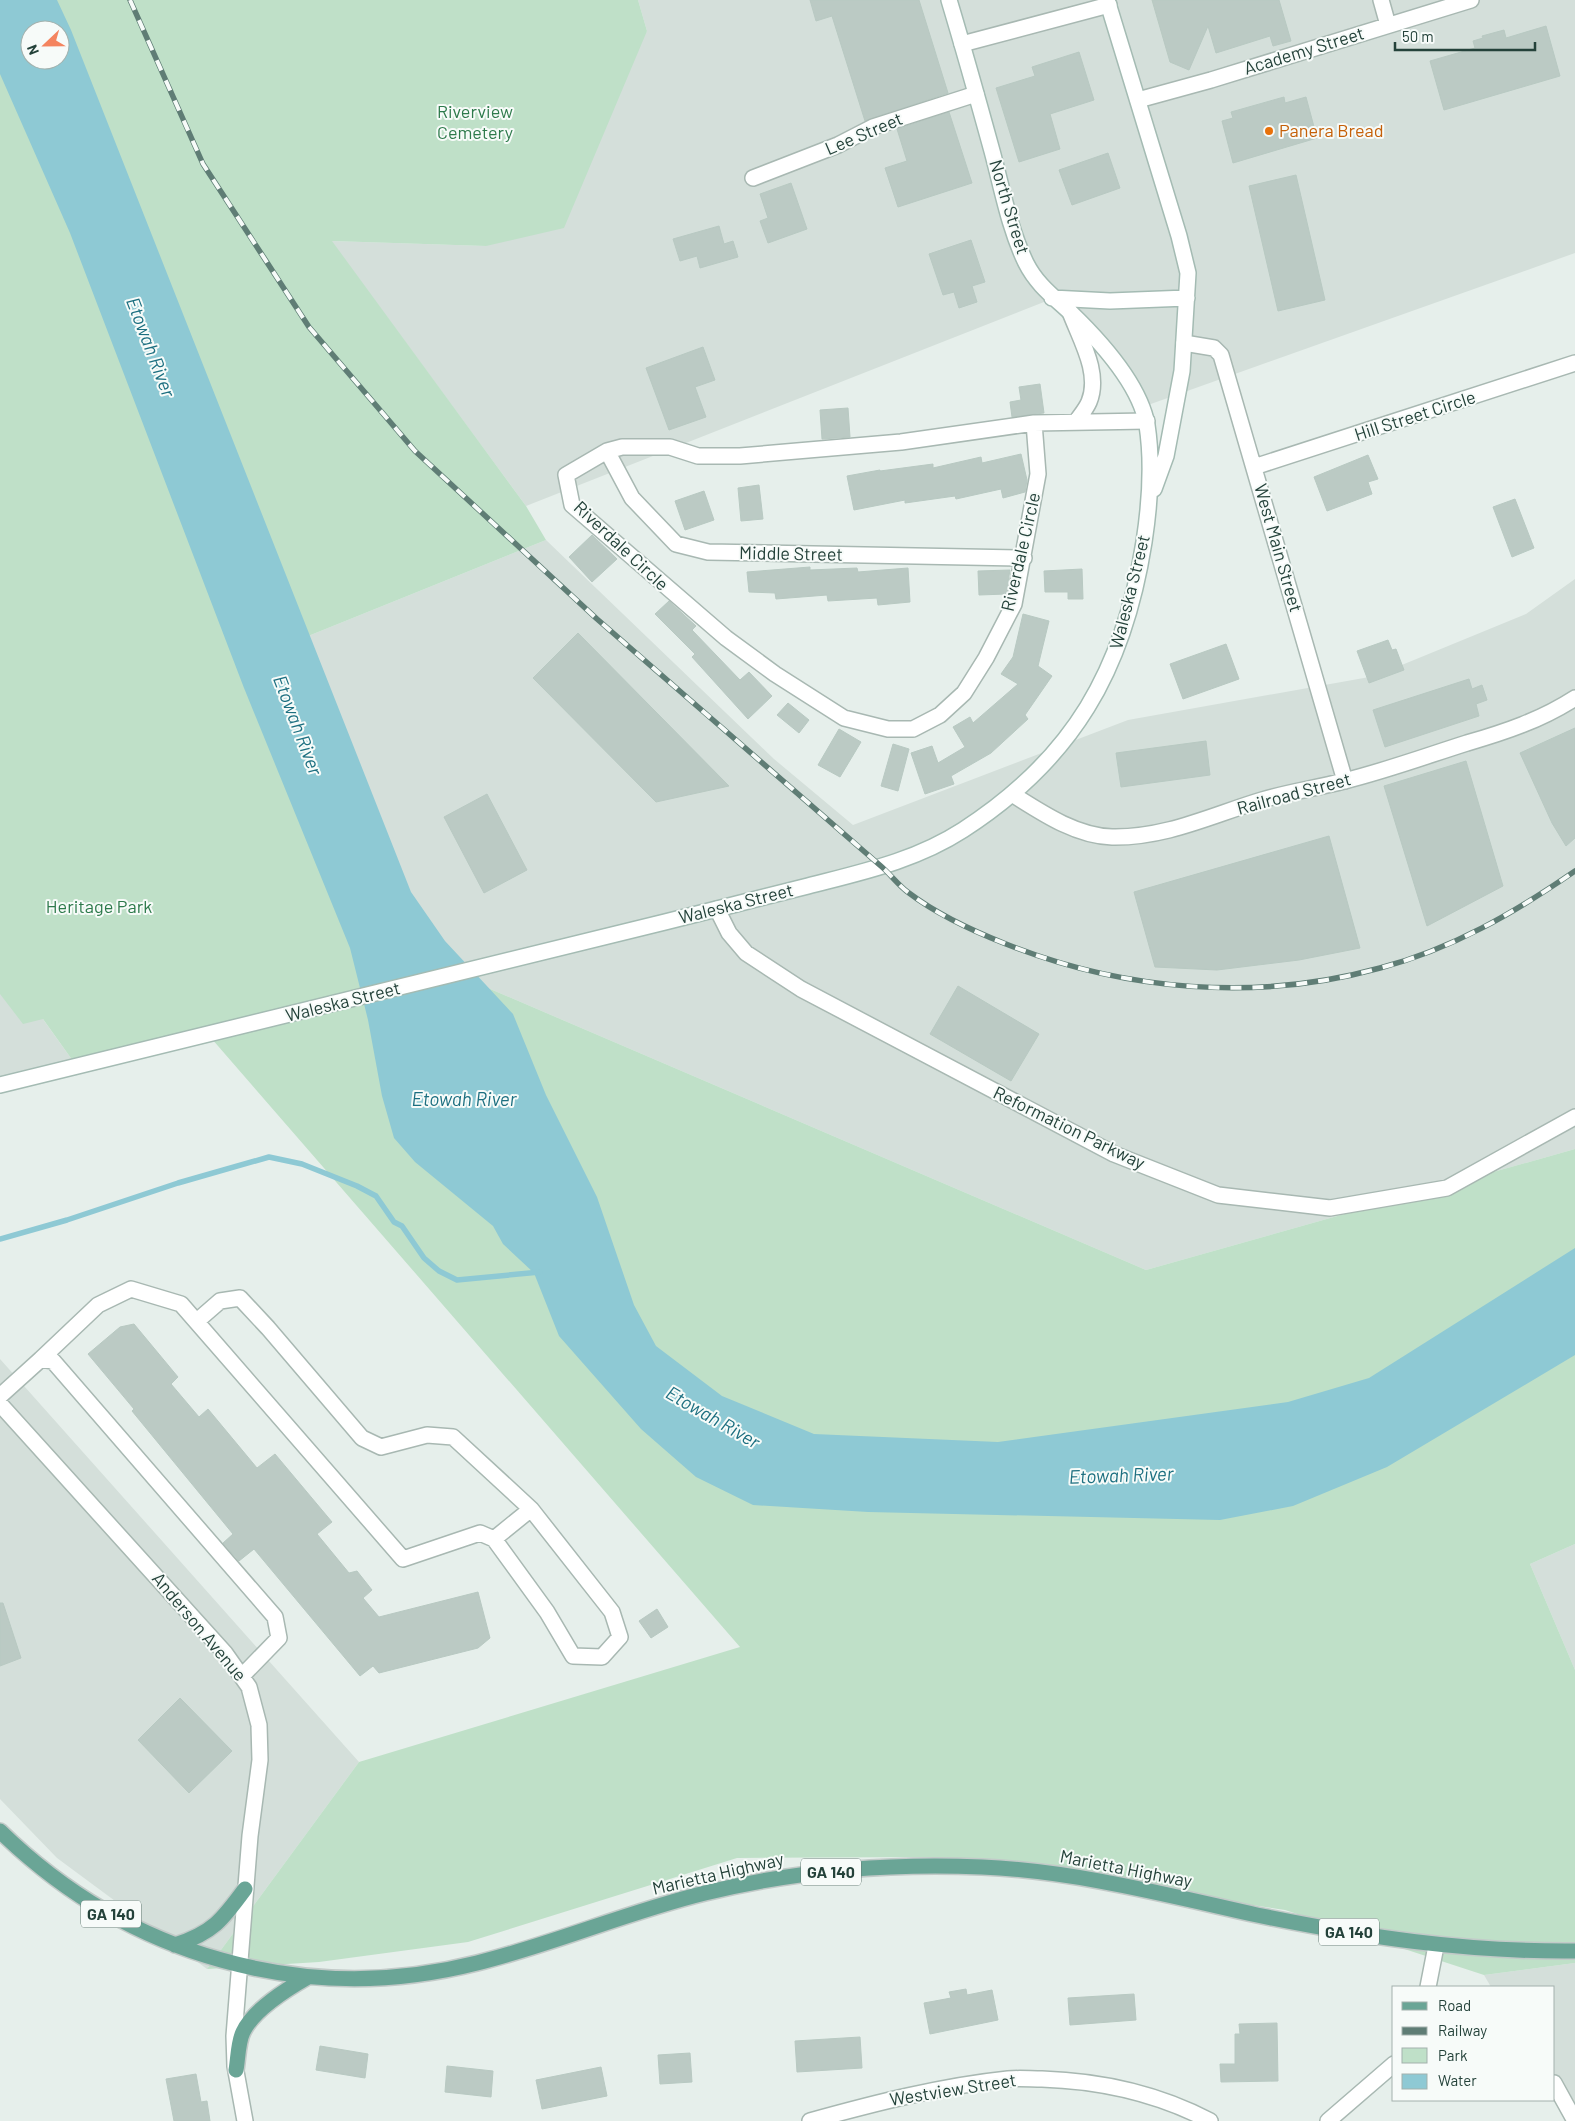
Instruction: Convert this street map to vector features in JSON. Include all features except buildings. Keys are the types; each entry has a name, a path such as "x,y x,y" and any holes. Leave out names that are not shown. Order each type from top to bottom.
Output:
{"main road":[{"name":"Marietta Highway","path":"0,1831 53,1878 114,1916 175,1945 203,1956 239,1966 271,1973 308,1977 386,1977 454,1968 504,1956 614,1919 710,1892 783,1878 891,1867 983,1867 1068,1875 1262,1916 1436,1946 1502,1952 1575,1952"},
{"path":"175,1945 198,1937 222,1920 246,1888"},
{"path":"236,2070 243,2032 263,2008 280,1992 308,1977"}],"street":[{"name":"North Street","path":"949,0 1017,241 1031,272 1052,298 1070,312 1129,380"},
{"path":"1381,0 1388,25"},
{"name":"Academy Street","path":"1138,100 1211,80 1471,0"},
{"path":"962,44 1108,3 1179,236 1188,273 1188,298 1182,371 1166,456 1151,498"},
{"name":"Lee Street","path":"753,178 838,145 873,126 976,94"},
{"path":"1052,298 1110,301 1188,298"},
{"path":"1070,312 1088,359 1093,380 1089,402 1076,422"},
{"name":"West Main Street","path":"1184,343 1214,348 1221,355 1345,781"},
{"name":"Hill Street Circle","path":"1254,467 1575,363"},
{"name":"Waleska Street","path":"0,1085 717,909 909,858 964,830 1012,794 1048,761 1083,717 1114,658 1140,569 1151,498 1147,421 1129,380"},
{"path":"1034,423 1147,421"},
{"name":"Riverdale Circle","path":"1034,423 1038,474 1014,604 986,658 964,693 940,715 913,729 888,729 844,718 775,674 726,638 572,505 566,475 607,451 622,446 670,447 698,456 740,456 901,442 1034,423"},
{"name":"Middle Street","path":"607,451 632,498 676,544 708,552 1024,558"},
{"name":"Railroad Street","path":"1012,794 1038,811 1072,828 1110,837 1167,832 1264,799 1345,781 1516,728 1556,711 1575,698"},
{"name":"Reformation Parkway","path":"717,909 729,933 746,953 801,989 1114,1154 1218,1195 1330,1208 1447,1188 1575,1117"},
{"path":"0,1396 98,1304 131,1289 181,1304 404,1559 480,1533 494,1538 547,1612 573,1656 602,1657 620,1637 612,1612 531,1509 453,1436 427,1435 381,1447 362,1438 240,1298 220,1301 197,1321"},
{"path":"41,1359 53,1361 276,1617 279,1638 242,1676"},
{"name":"Anderson Avenue","path":"0,1404 226,1653 249,1687 259,1725 260,1760 246,1888 234,2036 236,2070 245,2121"},
{"path":"494,1538 531,1509"},
{"path":"1428,1986 1436,1946"},
{"path":"1328,2121 1392,2066"},
{"name":"Westview Street","path":"810,2121 895,2098 1009,2078 1079,2080 1129,2089 1182,2106 1210,2121"},
{"path":"1555,2085 1575,2121"}],"shaded area":[{"path":"638,0 1575,0 1575,253 1148,405 1049,300 526,506 331,241 486,246 647,31"},
{"path":"546,540 774,759 853,825 1128,720 1375,676 1526,614 1575,579 1575,1149 1146,1270 453,973 276,649"},
{"path":"0,959 60,1043 73,1061 0,1081"},
{"path":"0,1359 359,1762 207,1969 57,1858 0,1799"},
{"path":"1575,1544 1575,1670 1530,1564"},
{"path":"1575,1963 1575,2121 1555,2091 1555,1986 1490,1986 1484,1975"}],"green space":[{"path":"0,0 638,0 647,31 564,228 486,246 332,241 526,506 546,540 276,649 453,973 1146,1270 1575,1149 1575,1544 1530,1564 1575,1670 1575,1963 1484,1975 1285,1910 934,1857 737,1858 468,1942 319,1962 207,1969 359,1762 740,1647 205,1031 73,1061 43,1019 23,1024 0,994"}],"water":[{"name":"Etowah River","path":"0,0 57,0 66,20 20,20 20,70 70,70 70,28 411,892 445,941 513,1014 546,1095 597,1197 634,1305 656,1346 722,1396 814,1434 998,1442 1288,1402 1369,1378 1575,1248 1575,1355 1387,1467 1293,1506 1220,1520 868,1512 753,1505 696,1477 641,1429 559,1336 534,1273 503,1244 493,1226 415,1162 394,1138 382,1096 368,1020 350,948 244,688 70,233 0,74"}],"waterway":[{"path":"0,1239 67,1220 178,1183 269,1157 302,1164 357,1186 376,1196 394,1222 402,1226 424,1258 439,1271 457,1280 540,1272"}],"railway":[{"path":"130,0 203,164 309,327 415,451 597,619 882,867 905,890 920,901 968,928 1051,960 1097,972 1144,981 1191,986 1239,988 1333,979 1407,960 1432,951 1482,928 1529,901 1575,871"}],"place":[{"name":"Panera Bread","path":"1269,131"}],"park label":[{"name":"Riverview Cemetery","path":"475,122"},
{"name":"Heritage Park","path":"99,907"}]}
